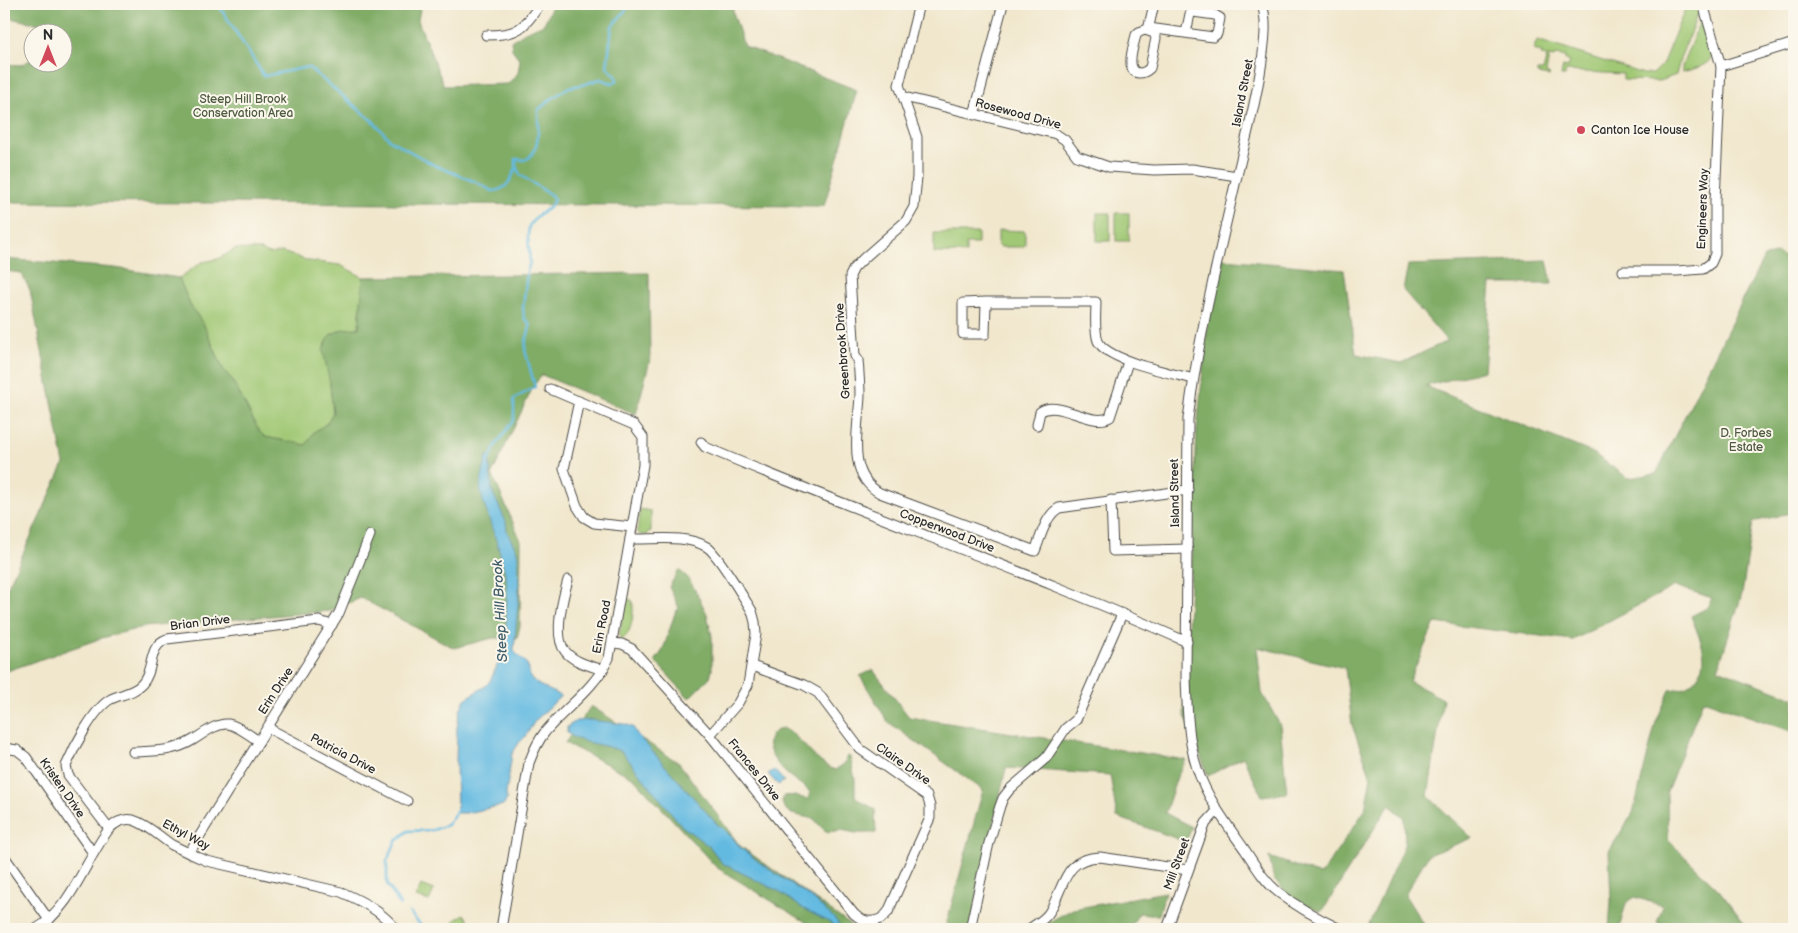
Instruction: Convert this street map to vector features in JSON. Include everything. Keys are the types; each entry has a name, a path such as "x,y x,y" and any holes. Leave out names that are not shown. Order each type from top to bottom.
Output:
{"street":[{"path":"486,35 506,35 515,32 529,21 540,4"},
{"name":"Greenbrook Drive","path":"919,4 899,83 917,142 914,207 906,221 864,258 854,268 850,276 855,356 858,360 860,395 856,445 863,478 880,493 1035,551 1049,516 1059,508 1188,490"},
{"path":"974,115 1003,4"},
{"path":"1148,29 1154,4"},
{"name":"Island Street","path":"1262,4 1265,36 1260,76 1193,379 1187,432 1186,677 1188,715 1192,750 1199,777 1217,811 1263,876 1277,891 1300,908 1340,929"},
{"path":"1703,4 1721,66 1794,44"},
{"path":"1148,29 1154,33 1156,38 1150,68 1145,72 1138,73 1133,70 1130,64 1136,35 1139,32 1148,29 1186,33"},
{"name":"Engineers Way","path":"1623,271 1677,271 1703,268 1711,264 1715,254 1715,201 1721,66"},
{"name":"Rosewood Drive","path":"904,97 1056,134 1065,140 1077,156 1089,162 1109,167 1154,170 1192,169 1237,176"},
{"path":"986,302 1096,302 1097,338 1099,344 1110,353 1128,362 1193,379"},
{"path":"1037,425 1040,412 1046,408 1055,408 1101,420 1110,417 1128,362"},
{"name":"Erin Road","path":"500,929 526,774 531,756 544,733 603,670 609,658 643,465 643,437 641,432 628,422 550,389"},
{"path":"579,401 564,470 577,506 584,517 594,523 632,527"},
{"name":"Copperwood Drive","path":"700,442 705,447 797,486 1122,614 1187,642"},
{"path":"1111,500 1113,551 1188,548"},
{"name":"Erin Drive","path":"189,853 332,625 346,599 370,535"},
{"path":"630,538 684,540 701,544 711,549 754,615 756,634 748,685 743,696 710,735"},
{"path":"568,580 562,600 559,638 561,645 570,656 603,670"},
{"path":"970,929 989,843 1000,806 1010,789 1046,758 1066,728 1076,720 1122,614"},
{"name":"Brian Drive","path":"109,829 68,775 66,766 95,712 112,699 128,694 144,682 149,672 155,648 160,642 167,639 319,621 332,625"},
{"name":"Frances Drive","path":"613,643 622,644 632,649 710,735 854,914 859,918 869,921"},
{"name":"Claire Drive","path":"752,666 804,685 818,693 860,749 927,796 931,814 892,903 886,915 880,920 869,921"},
{"path":"133,752 171,750 191,742 213,728 225,724 231,725 259,741"},
{"name":"Patricia Drive","path":"268,728 407,801"},
{"name":"Kristen Drive","path":"4,748 17,750 26,757 93,853"},
{"name":"Mill Street","path":"1167,929 1203,830 1206,823 1217,811"},
{"name":"Ethyl Way","path":"109,829 118,822 132,820 189,853 214,863 341,892 375,909 396,929"},
{"path":"36,929 49,920 64,903 109,829"},
{"path":"4,856 49,920"},
{"path":"1029,929 1049,912 1069,872 1080,860 1100,857 1188,870"}],"green space":[{"name":"Steep Hill Brook Conservation Area","path":"4,4 421,4 418,20 444,86 508,84 518,73 520,60 512,49 511,41 525,32 544,24 553,4 733,4 733,12 744,46 857,90 824,206 4,202 4,64 22,64 22,72 72,72 72,22 30,22 4,17"},
{"path":"1687,4 1698,4 1699,10 1681,56 1676,75 1659,81 1623,80 1623,74 1566,71 1565,76 1561,76 1563,66 1568,67 1569,62 1565,60 1565,57 1555,55 1554,58 1549,57 1546,73 1550,75 1537,74 1537,71 1543,71 1547,56 1541,55 1542,52 1533,50 1537,40 1644,74 1653,74 1662,65"},
{"path":"1701,18 1712,56 1707,63 1695,69 1682,72 1682,66"},
{"path":"1097,213 1110,213 1110,241 1097,241"},
{"path":"1116,213 1129,213 1129,241 1116,241"},
{"path":"998,231 1025,231 1025,245 1023,247 998,246"},
{"path":"934,233 978,233 978,244 966,244 966,253 934,253"},
{"path":"235,249 260,250 270,254 282,252 309,261 340,265 363,277 359,328 343,329 330,384 333,413 326,424 314,432 307,445 265,437 259,431 232,380 223,369 204,325 190,305 179,278 202,262 218,259"},
{"name":"D. Forbes Estate","path":"1778,253 1794,264 1794,512 1753,522 1742,594 1718,669 1794,698 1794,732 1703,700 1667,791 1668,840 1719,890 1749,929 1676,929 1657,923 1663,906 1635,897 1626,903 1619,929 1609,929 1611,901 1609,851 1633,813 1656,722 1670,690 1689,685 1702,669 1704,661 1701,644 1691,616 1707,608 1712,598 1675,586 1573,640 1435,623 1409,681 1443,699 1428,796 1472,838 1428,855 1405,895 1426,929 1367,929 1405,843 1404,817 1389,805 1322,912 1292,898 1274,880 1269,857 1321,875 1365,810 1371,777 1352,725 1345,668 1257,647 1262,693 1280,725 1287,793 1262,796 1243,757 1208,776 1184,713 1197,430 1214,258 1344,270 1356,354 1401,363 1447,341 1403,290 1408,265 1547,260 1552,284 1491,284 1484,371 1425,386 1593,453 1628,478 1656,474 1764,257"},
{"path":"4,259 115,268 179,278 190,305 204,325 223,369 232,380 259,431 265,437 306,445 314,432 326,424 333,413 330,384 323,350 330,335 343,329 359,328 363,277 649,273 650,360 636,414 542,375 534,385 492,474 521,541 520,626 517,638 493,638 454,648 361,598 329,611 144,627 102,638 4,672 4,595 64,464 30,290 21,273 4,271"},
{"path":"640,509 651,511 651,532 649,531 648,535 641,535 637,532"},
{"path":"679,570 693,586 707,614 712,636 712,670 710,677 689,698 655,661 661,653 675,613 679,608 669,587"},
{"path":"626,599 632,600 633,615 629,632 623,639 619,635"},
{"path":"873,670 909,717 1186,760 1177,777 1165,813 1192,827 1186,842 1117,817 1110,775 1006,768 970,929 945,929 983,790 888,722 860,676"},
{"path":"591,706 679,763 740,846 856,929 817,929 716,867 634,778 565,743"},
{"path":"783,728 797,738 820,761 835,770 844,764 848,756 850,757 855,779 855,796 875,809 876,833 856,833 841,830 829,832 824,830 814,819 792,814 784,808 782,801 784,796 808,799 810,792 783,771 772,756 769,740 776,731"},
{"path":"421,885 434,890 429,901 416,897"},
{"path":"1165,892 1159,915 1139,913 1129,929 1036,929 1073,909"},
{"path":"464,914 474,929 459,929 453,921"}],"water":[{"path":"487,456 489,456 492,491 506,522 507,532 518,557 519,592 514,651 527,664 531,679 561,696 535,721 512,754 506,794 507,799 504,805 466,813 457,813 456,760 457,727 460,710 465,699 490,681 503,653 506,630 506,577 480,486"},
{"path":"590,720 625,724 633,727 637,734 715,822 741,848 812,898 835,919 842,929 802,908 778,891 722,863 710,847 682,826 622,752 580,740 567,733 567,727 576,721"},
{"path":"774,770 784,781 778,785 768,774"}],"waterway":[{"path":"218,4 264,76 308,67 375,123 390,140 434,165 476,182 492,191 497,191 504,187 510,181 516,168"},
{"name":"Steep Hill Brook","path":"489,460 496,445 514,420 514,399 535,387 525,350 530,324 524,318 523,308 530,262 529,226 537,216 549,208 554,200 551,195 520,175 516,166 516,159 527,159 535,150 538,136 538,110 550,100 569,87 600,79 612,83 617,81 616,76 607,67 612,26 631,4"},
{"name":"Steep Hill Brook","path":"400,905 387,884 387,861 396,841 408,831 433,830 447,825 458,809"},
{"name":"Steep Hill Brook","path":"409,912 424,929"}],"place":[{"name":"Canton Ice House","path":"1581,130"}]}
